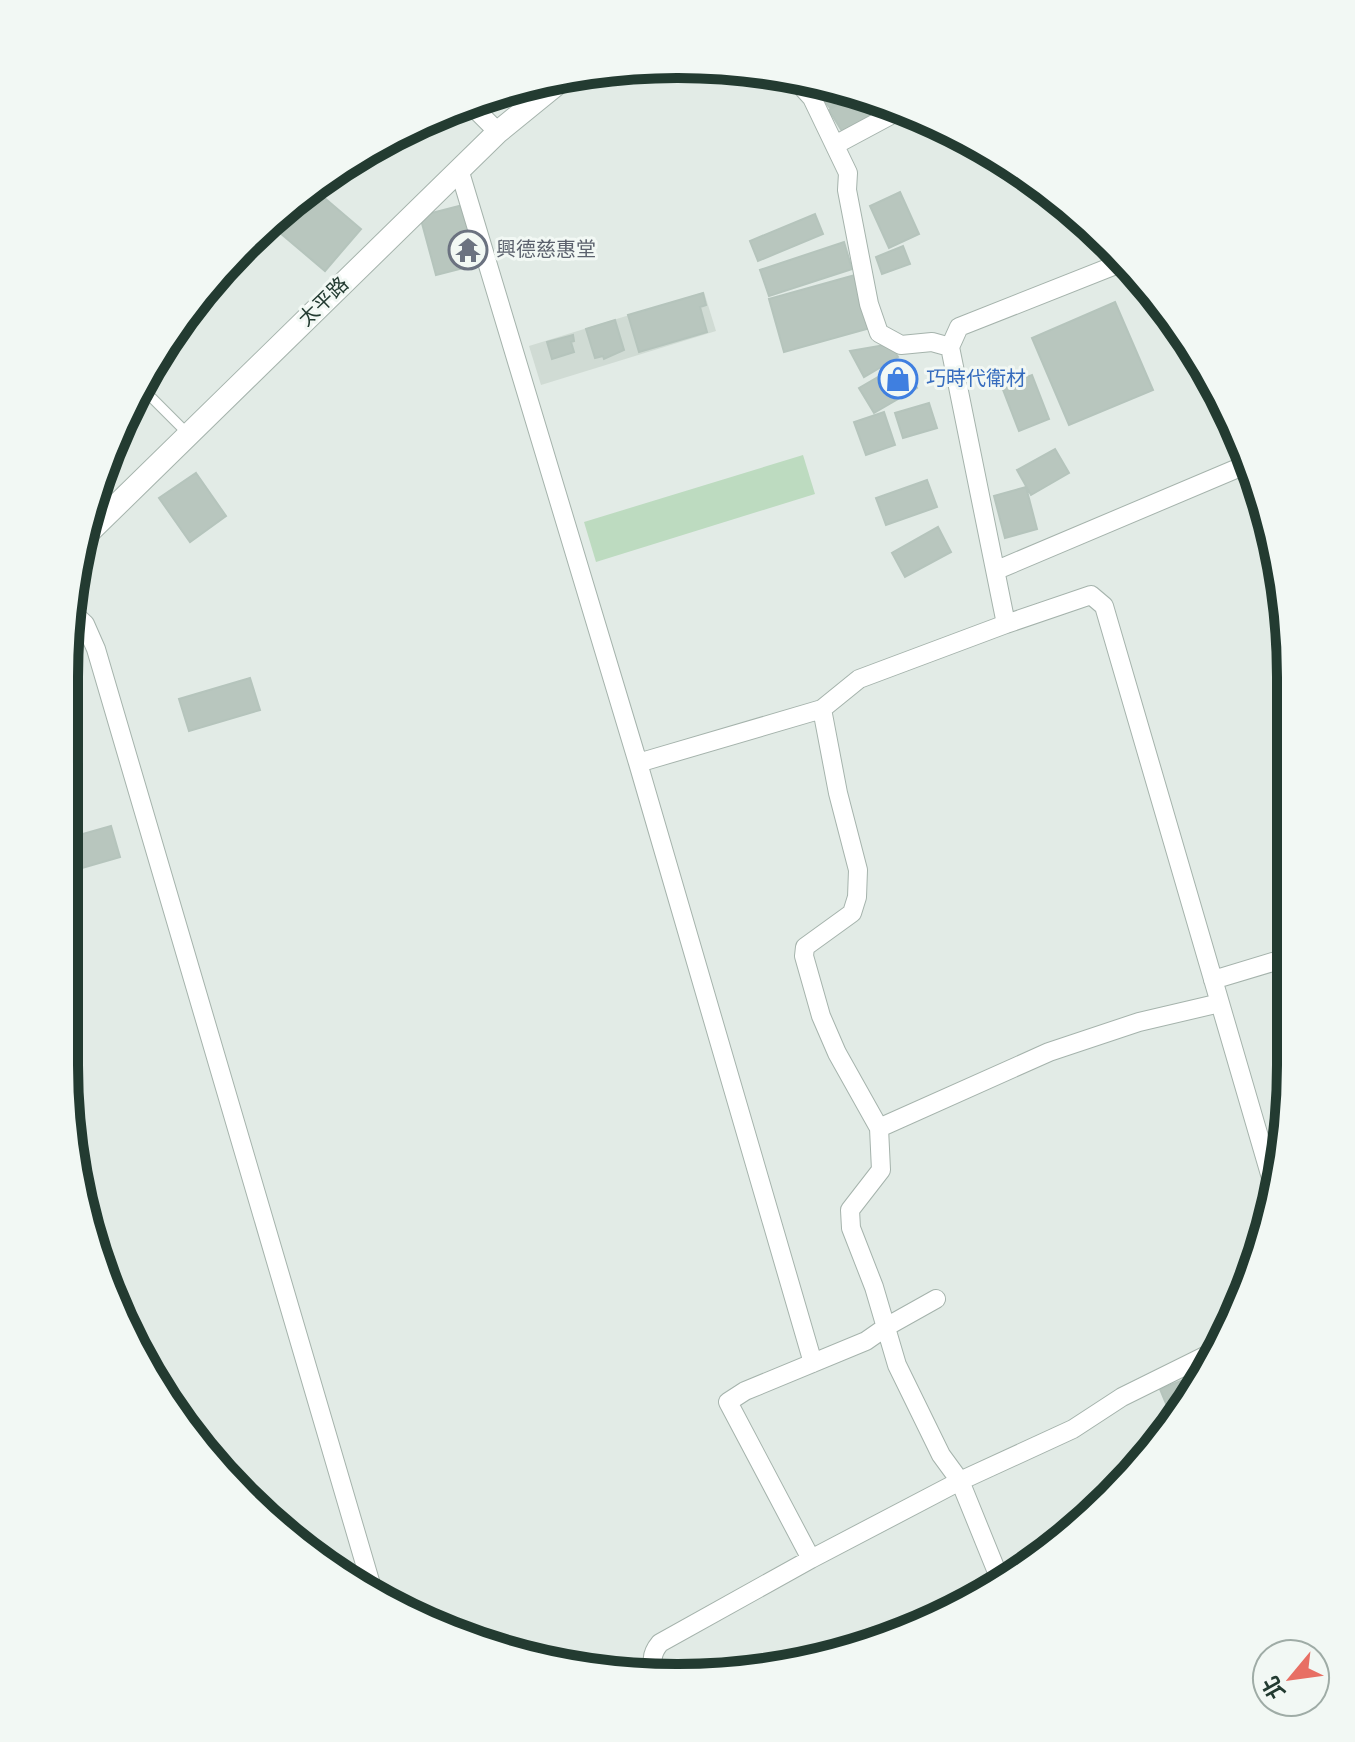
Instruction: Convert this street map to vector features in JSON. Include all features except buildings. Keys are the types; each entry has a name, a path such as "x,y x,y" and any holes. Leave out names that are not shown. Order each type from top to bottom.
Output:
{"street":[{"name":"太平路","path":"98,524 459,169 546,93"},
{"path":"807,93 848,173 847,190 869,304 879,333 901,345 932,342 950,347"},
{"path":"478,112 498,132"},
{"path":"835,145 888,117"},
{"path":"459,169 638,763 813,1363"},
{"path":"1006,624 950,347 959,327 1113,266"},
{"path":"997,570 1239,468"},
{"path":"638,763 822,709 859,679 1091,595 1104,606 1268,1166"},
{"path":"81,620 96,649 369,1579"},
{"path":"822,709 838,793 858,870 857,897 852,913 816,937 805,947 804,956 821,1016 837,1053 879,1128 881,1170 850,1210 851,1228 874,1287 897,1365 941,1455 960,1481 997,1572"},
{"path":"1214,980 1277,961"},
{"path":"879,1128 1049,1052 1139,1022 1220,1003"},
{"path":"811,1559 728,1402 745,1391 866,1341 936,1299"},
{"path":"653,1663 653,1652 660,1643 811,1559 960,1481 1073,1429 1122,1397 1200,1358"}],"lane":[{"path":"149,395 189,435"}],"shaded area":[{"path":"704,292 716,331 541,385 529,346"}],"green space":[{"path":"803,455 815,494 596,562 584,522"}],"place":[{"name":"興德慈惠堂","path":"468,250"},
{"name":"巧時代衛材","path":"898,379"}]}
